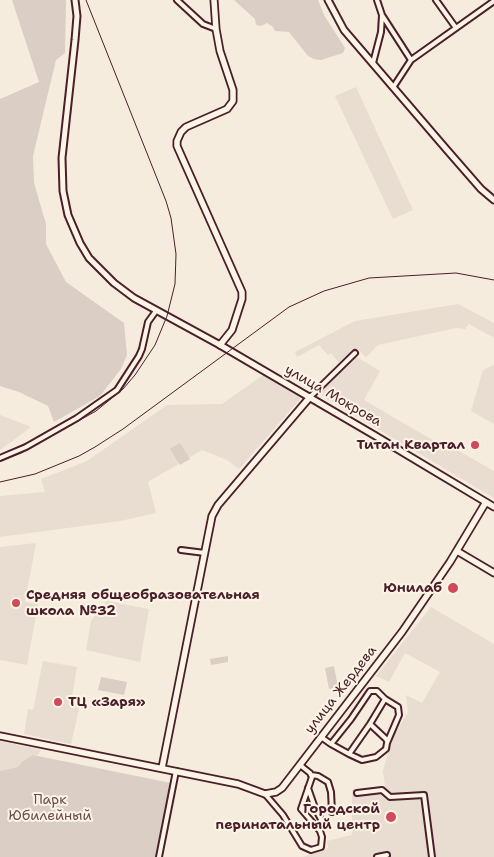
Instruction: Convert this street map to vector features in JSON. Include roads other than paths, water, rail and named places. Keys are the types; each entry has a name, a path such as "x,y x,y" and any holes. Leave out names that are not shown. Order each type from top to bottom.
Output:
{"main road":[{"path":"214,0 220,51 233,90 233,100 227,110 186,127 181,132 177,141 242,292 242,298 232,330 220,345"},
{"name":"улица Мокрова","path":"220,345 494,507"},
{"path":"162,768 212,516 218,505 310,397"},
{"name":"улица Жердева","path":"265,794 272,794 282,788 402,632 457,551 486,502"},
{"path":"457,551 494,573"},
{"path":"0,736 238,784 265,794"}],"street":[{"name":"улица Мокрова","path":"75,0 75,40 62,158 63,191 68,215 80,243 95,265 134,298 220,345"},
{"path":"177,0 203,24 216,29"},
{"path":"328,0 344,30 465,171 494,200"},
{"path":"377,0 382,15 411,60"},
{"path":"436,0 456,28"},
{"path":"394,86 411,60 494,1"},
{"path":"373,63 381,32 382,15"},
{"path":"0,458 26,447 69,423 117,390 139,356 148,322 156,311"},
{"path":"310,397 355,353"},
{"path":"181,550 205,553"},
{"path":"321,737 331,744 362,760 376,757 386,749 400,711 398,707 376,691 368,693 351,719 331,744"},
{"path":"350,754 385,699"},
{"path":"370,724 386,739 387,743"},
{"path":"300,765 311,775 318,776 328,782 331,792 332,812"},
{"path":"159,857 176,771"},
{"path":"265,794 283,816 302,846 311,850 321,847 322,837 320,831 301,809 311,775"},
{"path":"308,788 314,808 322,820"},
{"path":"357,793 382,790 390,797 424,795 432,857"},
{"path":"377,857 388,855"}],"railway":[{"path":"0,461 21,453 96,411 123,389 155,345 167,316 175,284 176,254 171,218 166,201 86,0"},
{"path":"0,482 35,474 79,456 95,447 123,429 289,307 324,291 369,278 456,273 494,280"}],"place":[{"name":"Титан Квартал","path":"475,445"},
{"name":"Юнилаб","path":"453,588"},
{"name":"Средняя общеобразовательная школа №32","path":"16,603"},
{"name":"ТЦ «Заря»","path":"58,702"},
{"name":"Городской перинатальный центр","path":"391,817"}],"park label":[{"name":"Парк Юбилейный","path":"50,808"}]}
